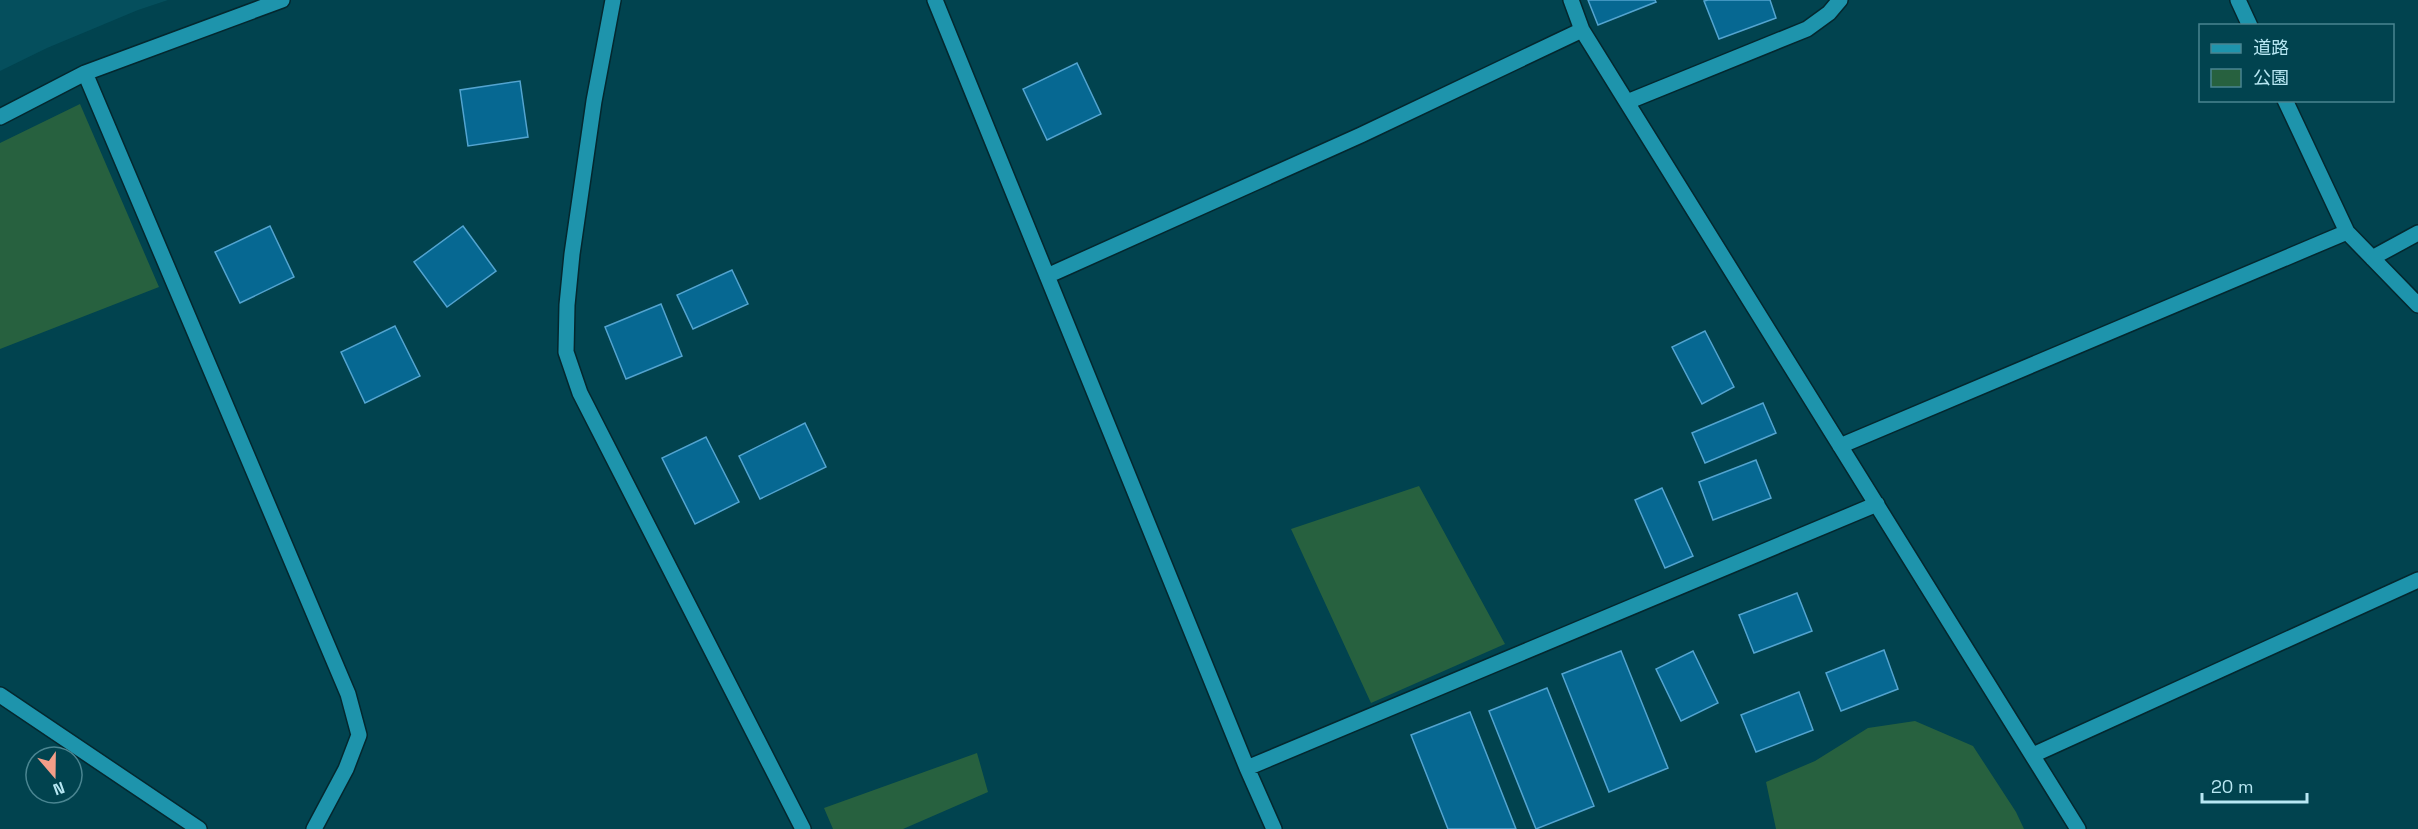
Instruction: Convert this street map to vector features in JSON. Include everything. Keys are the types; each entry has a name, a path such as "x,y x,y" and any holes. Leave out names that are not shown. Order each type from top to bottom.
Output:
{"street":[{"path":"0,117 85,73 282,0"},
{"path":"613,0 594,101 572,254 567,305 566,352 580,393 803,829"},
{"path":"935,0 1247,768 1274,829"},
{"path":"1571,0 1582,30 2079,829"},
{"path":"1627,102 1807,29 1829,13 1840,0"},
{"path":"2238,0 2249,24"},
{"path":"1047,276 1361,135 1582,30"},
{"path":"85,73 348,694 359,735 346,769 314,829"},
{"path":"2286,102 2347,232 2418,305"},
{"path":"1840,446 2347,232"},
{"path":"2372,258 2418,233"},
{"path":"1247,768 1877,504"},
{"path":"2033,755 2418,580"},
{"path":"0,694 199,829"}],"shaded area":[{"path":"0,0 168,0 47,48 0,71"}],"green space":[{"path":"80,104 159,287 0,349 0,143"},
{"path":"1419,486 1505,644 1371,703 1291,529"},
{"path":"1915,721 1973,746 2016,812 2024,829 1776,829 1766,782 1815,761 1868,728"},
{"path":"977,753 988,792 903,829 833,829 824,808"}],"building":[{"path":"1588,0 1655,0 1656,2 1598,25"},
{"path":"1770,0 1776,18 1719,39 1704,1"},
{"path":"1077,63 1101,114 1047,140 1023,89"},
{"path":"520,81 528,137 468,146 460,90"},
{"path":"270,226 294,277 240,303 215,252"},
{"path":"463,226 496,271 447,307 414,262"},
{"path":"732,270 748,304 693,329 677,295"},
{"path":"661,304 682,356 626,379 605,327"},
{"path":"395,326 420,376 365,403 341,352"},
{"path":"1705,331 1734,387 1702,404 1672,347"},
{"path":"1763,403 1776,433 1705,463 1692,433"},
{"path":"805,423 826,467 760,499 739,456"},
{"path":"706,437 739,502 695,524 662,458"},
{"path":"1756,460 1771,498 1713,520 1699,482"},
{"path":"1662,488 1693,556 1665,568 1635,500"},
{"path":"1797,593 1812,631 1754,653 1739,615"},
{"path":"1884,650 1898,689 1841,711 1826,673"},
{"path":"1621,651 1668,768 1609,792 1562,674"},
{"path":"1693,651 1718,703 1681,721 1656,669"},
{"path":"1547,688 1594,806 1536,829 1489,711"},
{"path":"1799,692 1813,730 1756,752 1741,715"},
{"path":"1470,712 1516,829 1448,829 1411,735"}]}
